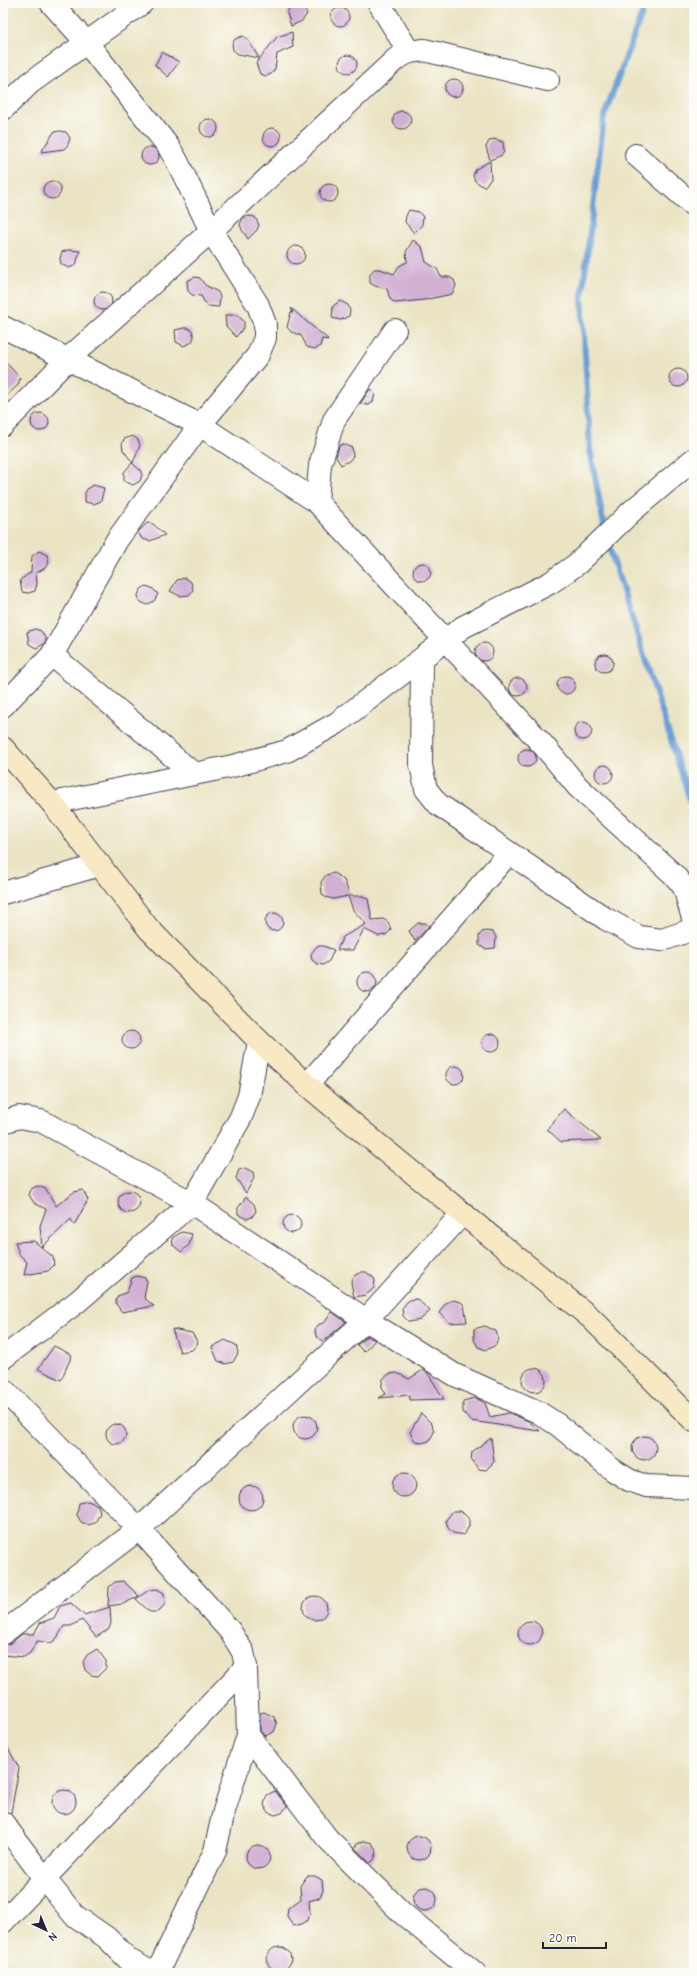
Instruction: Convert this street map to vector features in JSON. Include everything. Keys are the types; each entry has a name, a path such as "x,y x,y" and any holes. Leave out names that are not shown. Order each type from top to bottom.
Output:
{"main road":[{"path":"3,748 52,803 148,928 259,1041 307,1085 375,1142 591,1318 694,1421"}],"street":[{"path":"3,706 52,655 118,540 200,425 258,355 265,338 265,324 258,306 211,232 177,161 168,146 87,43 51,3"},
{"path":"3,109 30,83 142,3"},
{"path":"379,3 409,52"},
{"path":"3,425 69,358 211,232 377,74 396,59 409,52 424,50 548,80"},
{"path":"636,155 694,206"},
{"path":"3,327 69,358 200,425 317,502 544,746 578,787 674,875 684,887 694,922"},
{"path":"317,502 320,465 324,447 334,420 396,330"},
{"path":"52,803 233,766 286,751 337,724 446,641 477,620 550,583 577,564 632,511 694,459"},
{"path":"52,655 194,774"},
{"path":"422,660 421,765 426,789 438,804 606,918 639,937 662,940 694,929"},
{"path":"307,1085 509,853"},
{"path":"3,893 100,865"},
{"path":"3,1358 77,1302 192,1203 242,1117 249,1096 259,1041"},
{"path":"3,1122 19,1117 41,1121 192,1203 366,1320 455,1374 538,1412 558,1425 613,1470 629,1480 646,1486 694,1488"},
{"path":"3,1634 139,1529 366,1320 463,1213"},
{"path":"3,1389 139,1529 230,1631 243,1652 246,1667 248,1735 224,1811 215,1851 157,1973"},
{"path":"3,1922 246,1667"},
{"path":"248,1735 327,1838 402,1913 475,1973"},
{"path":"3,1823 74,1915 107,1938 129,1960 153,1973"}],"building":[{"path":"296,5 304,8 307,14 302,21 291,26 287,13 290,7"},
{"path":"336,8 344,8 349,13 347,24 344,26 336,26 331,21 331,13"},
{"path":"292,32 293,47 277,54 275,69 271,74 266,76 260,74 256,63 277,37"},
{"path":"243,36 248,40 259,58 238,54 233,50 232,44 235,39"},
{"path":"162,52 179,62 168,77 155,65"},
{"path":"348,55 352,56 356,60 356,68 352,72 348,73 344,72 340,68 339,64 340,60 344,56"},
{"path":"450,79 458,79 463,84 461,95 458,97 450,97 445,92 445,84"},
{"path":"402,111 406,112 410,116 410,124 406,128 402,129 398,128 394,124 393,120 394,116 398,112"},
{"path":"209,119 213,120 217,124 217,132 213,136 209,137 205,136 201,132 200,128 201,124 205,120"},
{"path":"272,128 276,129 280,133 280,141 276,145 272,146 268,145 264,141 263,137 264,133 268,129"},
{"path":"54,132 66,132 70,138 68,145 64,149 41,152"},
{"path":"494,139 503,142 504,151 502,155 490,160 486,147 489,141"},
{"path":"150,147 156,150 159,156 156,162 150,165 144,162 141,156 144,150"},
{"path":"490,161 491,179 484,187 475,181 473,175 476,169"},
{"path":"48,181 56,181 61,186 59,197 56,199 48,199 43,194 43,186"},
{"path":"329,184 333,185 337,189 337,197 333,201 329,202 325,201 321,197 320,193 321,189 325,185"},
{"path":"409,210 419,212 423,217 422,225 414,233 405,222"},
{"path":"249,216 255,217 259,225 257,230 248,239 240,224 243,218"},
{"path":"413,240 422,247 426,262 437,269 441,277 449,277 454,280 456,286 452,294 424,300 395,303 390,299 387,289 370,283 370,274 374,269 380,269 394,274 399,266 407,262 406,252"},
{"path":"296,246 303,248 305,255 303,262 296,264 289,262 287,255 289,248"},
{"path":"68,250 80,251 76,265 69,268 61,264 60,258 62,252"},
{"path":"195,277 200,278 205,285 218,292 220,297 219,307 207,306 201,296 192,295 188,291 187,281"},
{"path":"103,292 109,295 112,301 109,307 103,310 97,307 94,301 97,295"},
{"path":"340,301 348,305 350,311 349,316 341,320 332,318 333,306"},
{"path":"291,308 329,340 322,339 320,346 315,349 307,347 301,335 291,332 287,327 291,312 293,313"},
{"path":"225,315 237,315 244,321 244,327 236,337 226,326"},
{"path":"188,328 192,331 194,337 192,342 184,346 176,342 175,330"},
{"path":"3,359 20,378 18,385 3,399"},
{"path":"678,369 682,370 686,374 686,382 682,386 678,387 674,386 670,382 669,378 670,374 674,370"},
{"path":"370,389 375,394 373,402 369,405 360,404"},
{"path":"40,413 44,414 48,418 48,426 44,430 40,431 36,430 32,426 31,422 32,418 36,414"},
{"path":"133,436 138,440 140,445 133,463 123,450 122,444 124,439"},
{"path":"343,444 352,448 353,456 349,461 341,465 336,457 339,446"},
{"path":"132,463 140,470 142,475 140,481 133,485 124,481 124,472"},
{"path":"93,485 104,488 101,501 94,504 85,502 85,493 88,488"},
{"path":"147,523 153,524 165,535 150,541 142,539 138,532"},
{"path":"39,551 47,555 49,563 45,568 36,573 37,584 35,591 28,593 22,592 20,580 31,572 32,556"},
{"path":"418,563 426,563 431,568 429,579 426,581 418,581 413,576 413,568"},
{"path":"185,578 191,582 193,590 189,595 180,596 170,591 177,580"},
{"path":"146,586 152,588 158,594 154,601 147,605 139,601 138,595 141,589"},
{"path":"35,629 41,631 46,639 44,644 36,648 29,644 27,632"},
{"path":"484,643 490,646 493,652 490,658 484,661 478,658 475,652 478,646"},
{"path":"600,654 608,654 613,659 611,670 608,672 600,672 595,667 595,659"},
{"path":"562,676 570,676 575,681 573,692 570,694 562,694 557,689 557,681"},
{"path":"518,678 524,681 527,687 524,693 518,696 512,693 509,687 512,681"},
{"path":"579,722 587,722 592,727 590,738 587,740 579,740 574,735 574,727"},
{"path":"527,749 533,752 536,758 533,764 527,767 521,764 518,758 521,752"},
{"path":"600,765 608,765 613,770 611,781 608,783 600,783 595,778 595,770"},
{"path":"334,873 344,880 350,896 363,896 368,899 372,920 383,919 388,922 391,930 386,935 378,936 364,929 353,950 337,950 343,937 366,924 353,910 348,896 333,899 325,897 322,894 321,882 326,875"},
{"path":"274,913 280,916 283,922 280,928 274,931 268,928 265,922 268,916"},
{"path":"418,923 425,923 429,926 415,941 409,931"},
{"path":"482,932 493,932 496,937 495,948 485,949 479,945 479,936"},
{"path":"317,946 323,946 334,950 329,961 323,965 317,964 312,960 311,954"},
{"path":"363,972 371,972 377,978 377,986 371,992 363,992 357,986 357,978"},
{"path":"127,1031 135,1031 140,1036 138,1047 135,1049 127,1049 122,1044 122,1036"},
{"path":"487,1034 495,1034 500,1039 498,1050 495,1052 487,1052 482,1047 482,1039"},
{"path":"451,1066 459,1066 464,1071 462,1082 459,1084 451,1084 446,1079 446,1071"},
{"path":"564,1109 601,1140 561,1142 547,1129"},
{"path":"245,1168 253,1172 254,1178 246,1193 236,1178 239,1170"},
{"path":"37,1186 46,1189 56,1206 74,1192 83,1190 88,1200 74,1225 71,1219 42,1247 40,1226 46,1209 34,1203 29,1195 31,1189"},
{"path":"129,1191 133,1192 139,1198 139,1206 133,1212 129,1213 125,1212 119,1206 118,1202 119,1198 125,1192"},
{"path":"246,1197 254,1204 256,1211 252,1217 247,1219 238,1214 238,1208"},
{"path":"292,1215 298,1218 301,1224 298,1230 292,1233 286,1230 283,1224 286,1218"},
{"path":"182,1232 192,1234 189,1245 181,1252 173,1245 172,1238"},
{"path":"34,1241 53,1257 54,1265 48,1271 24,1275 27,1262 19,1254 15,1242"},
{"path":"366,1272 373,1277 375,1280 374,1288 366,1295 354,1297 351,1282 355,1275"},
{"path":"137,1276 145,1278 147,1281 144,1298 154,1306 122,1312 116,1304 116,1300 118,1296 127,1292 132,1278"},
{"path":"417,1299 430,1311 420,1320 409,1322 403,1316 402,1308 409,1300"},
{"path":"453,1300 461,1302 464,1305 467,1322 450,1323 439,1313 446,1303"},
{"path":"332,1312 346,1322 322,1341 316,1336 315,1330 318,1325 325,1322"},
{"path":"485,1326 496,1331 498,1338 496,1345 486,1350 478,1347 474,1340 474,1329"},
{"path":"172,1329 192,1333 198,1343 192,1350 180,1352"},
{"path":"367,1336 375,1340 364,1352 357,1345"},
{"path":"225,1340 236,1345 238,1353 233,1362 226,1364 218,1361 212,1347"},
{"path":"54,1346 72,1355 61,1380 38,1369"},
{"path":"534,1368 539,1369 545,1375 545,1385 539,1391 534,1392 529,1391 523,1385 522,1380 523,1375 529,1369"},
{"path":"423,1370 427,1372 444,1399 410,1400 409,1395 379,1398 386,1394 382,1387 382,1383 383,1379 389,1374 397,1373 409,1379"},
{"path":"476,1398 485,1403 490,1417 509,1413 528,1421 540,1431 471,1421 463,1412 463,1401"},
{"path":"421,1413 432,1424 434,1432 429,1441 422,1443 415,1441 410,1432"},
{"path":"305,1415 310,1416 316,1422 316,1432 310,1438 305,1439 300,1438 294,1432 293,1427 294,1422 300,1416"},
{"path":"116,1424 123,1427 126,1434 123,1441 116,1444 109,1441 106,1434 109,1427"},
{"path":"644,1436 649,1437 655,1443 655,1453 649,1459 644,1460 639,1459 633,1453 632,1448 633,1443 639,1437"},
{"path":"491,1438 494,1462 486,1470 479,1469 471,1460 472,1452"},
{"path":"404,1473 409,1474 415,1480 415,1490 409,1496 404,1497 399,1496 393,1490 392,1485 393,1480 399,1474"},
{"path":"251,1486 256,1487 262,1493 262,1503 256,1509 251,1510 246,1509 240,1503 239,1498 240,1493 246,1487"},
{"path":"88,1501 98,1505 100,1513 95,1523 88,1525 81,1522 77,1515 79,1503"},
{"path":"453,1511 461,1511 469,1519 469,1526 464,1535 453,1533 448,1528 446,1520"},
{"path":"123,1581 139,1596 123,1604 108,1606 109,1587 115,1582"},
{"path":"157,1589 164,1593 165,1604 158,1612 150,1612 136,1599 149,1590"},
{"path":"315,1596 320,1597 326,1603 326,1613 320,1619 315,1620 310,1619 304,1613 303,1608 304,1603 310,1597"},
{"path":"71,1603 84,1615 110,1607 111,1623 109,1629 96,1637 82,1620 71,1626 64,1626 57,1638 51,1643 37,1641 30,1653 24,1657 3,1655 3,1645 11,1643 22,1634 34,1634 40,1623 54,1618 60,1606"},
{"path":"530,1621 535,1622 541,1628 541,1638 535,1644 530,1645 525,1644 519,1638 518,1633 519,1628 525,1622"},
{"path":"97,1649 106,1661 106,1668 98,1676 91,1675 85,1670 83,1662 87,1655"},
{"path":"264,1712 274,1717 277,1724 274,1732 265,1736 260,1731 260,1713"},
{"path":"3,1739 19,1768 11,1813 3,1811"},
{"path":"64,1790 69,1791 75,1797 75,1807 69,1813 64,1814 59,1813 53,1807 52,1802 53,1797 59,1791"},
{"path":"275,1791 287,1806 282,1813 275,1815 268,1812 264,1805 267,1795"},
{"path":"419,1836 424,1837 430,1843 430,1853 424,1859 419,1860 414,1859 408,1853 407,1848 408,1843 414,1837"},
{"path":"364,1841 372,1843 377,1852 374,1860 370,1863 355,1848 357,1844"},
{"path":"258,1845 263,1846 269,1852 269,1862 263,1868 258,1869 253,1868 247,1862 246,1857 247,1852 253,1846"},
{"path":"307,1876 315,1876 322,1880 323,1891 319,1898 309,1901 310,1914 308,1920 302,1924 293,1926 287,1916 288,1908 301,1899 300,1886"},
{"path":"425,1887 430,1888 436,1894 436,1904 430,1910 425,1911 420,1910 414,1904 413,1899 414,1894 420,1888"},
{"path":"279,1947 284,1948 290,1954 290,1964 284,1970 279,1971 274,1970 268,1964 267,1959 268,1954 274,1948"}],"waterway":[{"path":"605,531 590,449 582,297 604,116 646,3"},
{"path":"607,540 694,812"}]}
